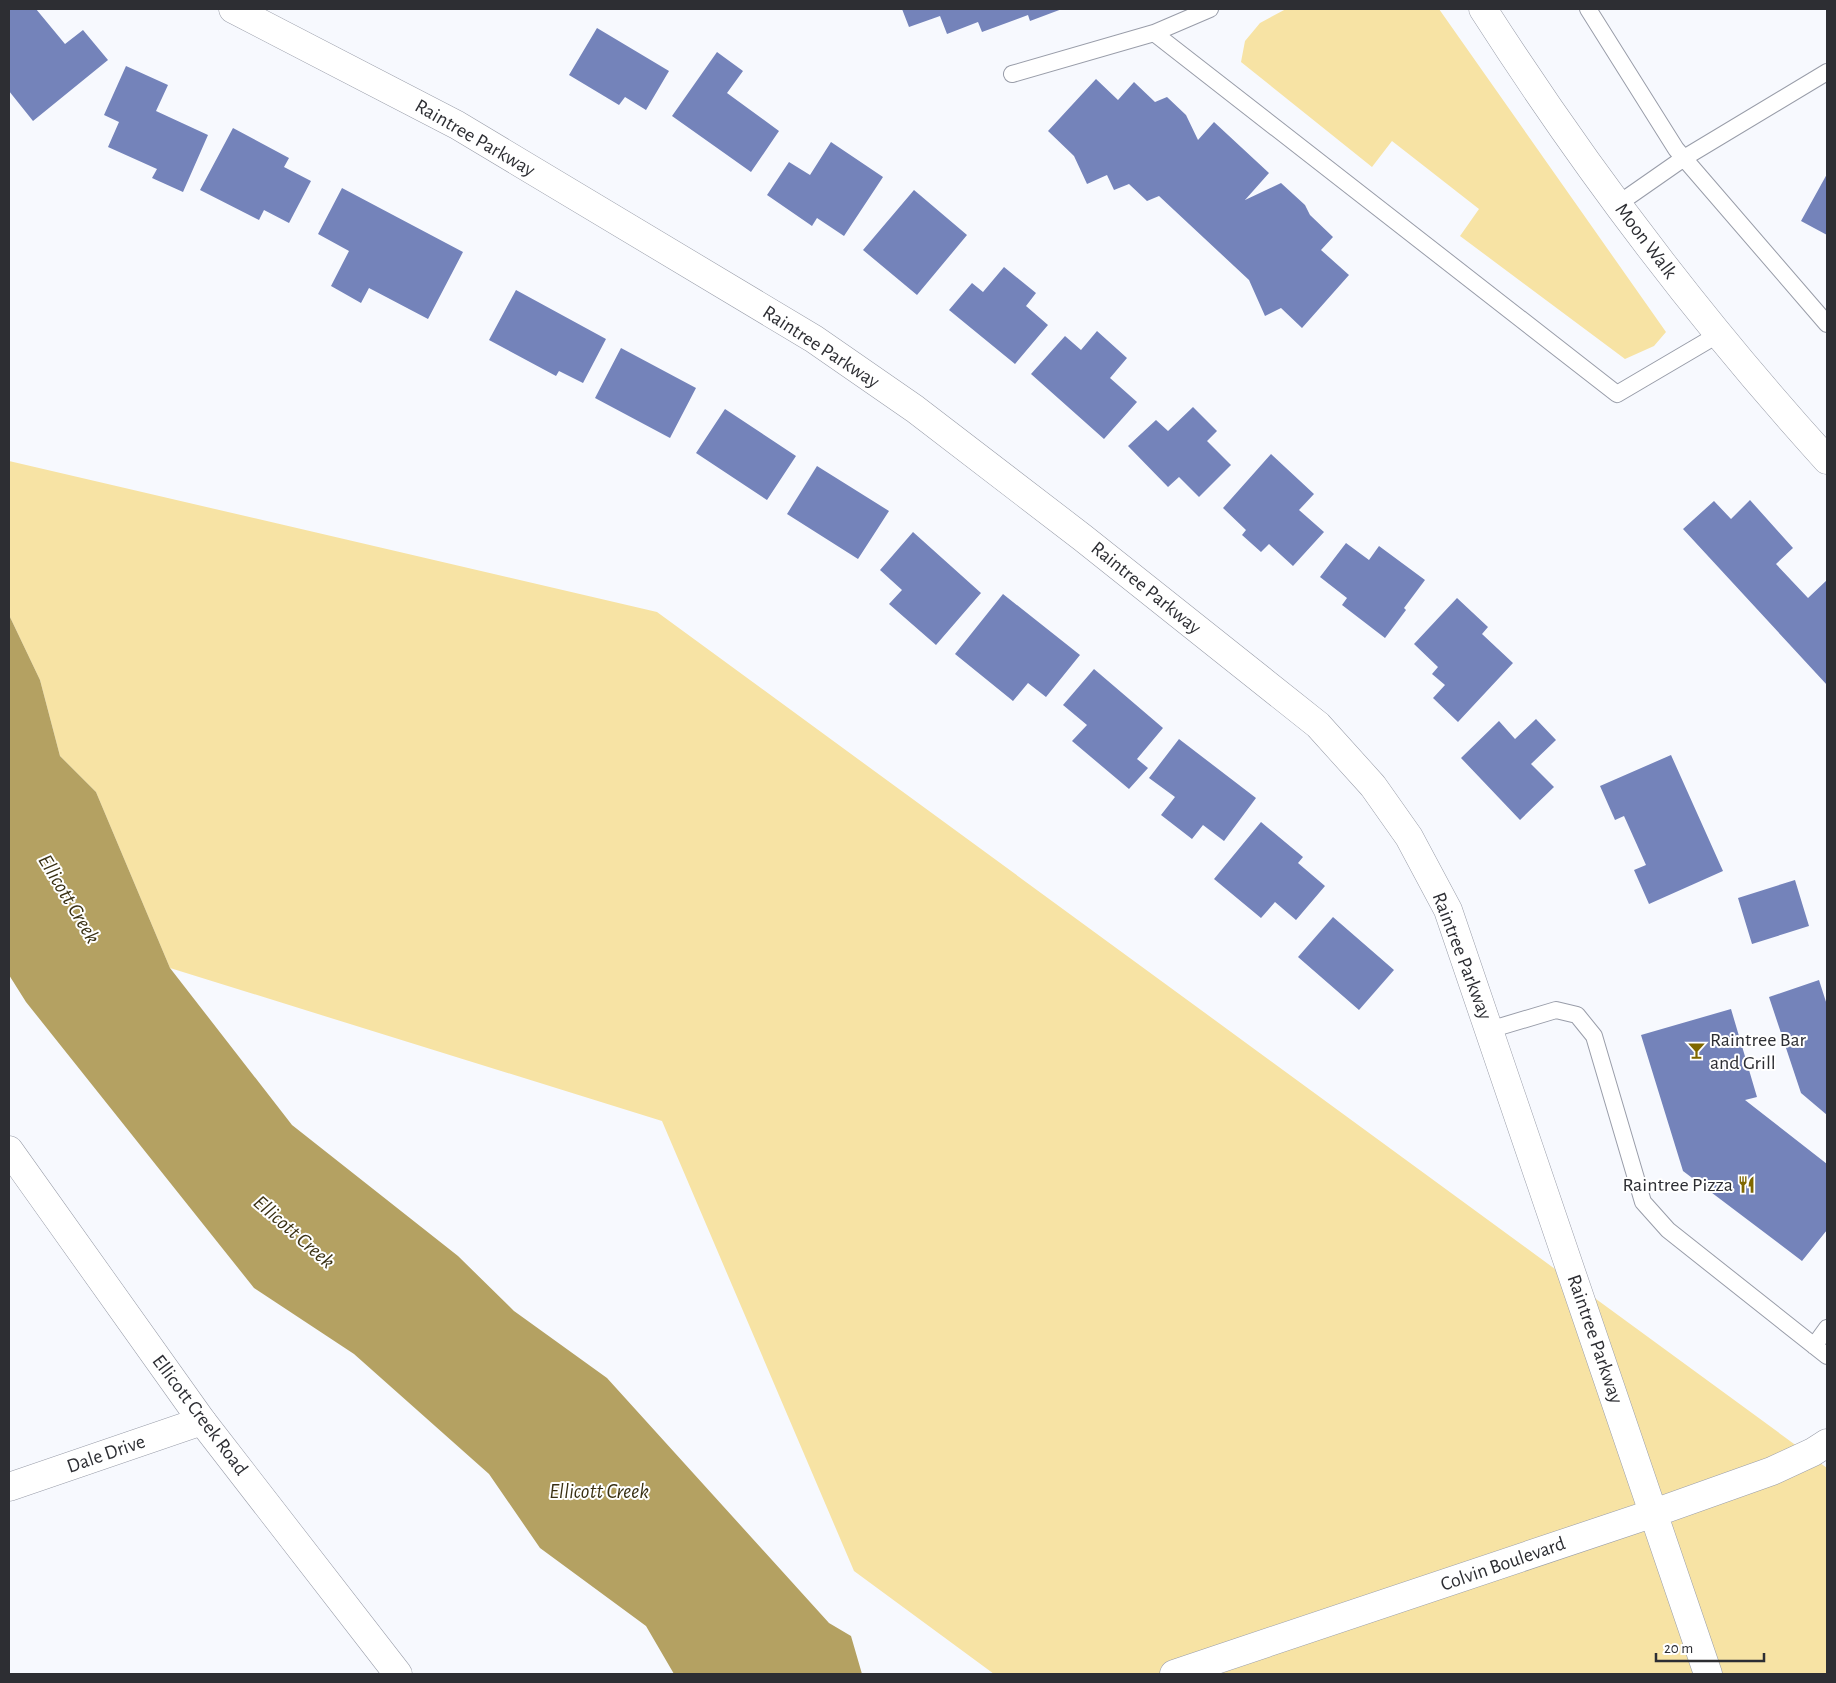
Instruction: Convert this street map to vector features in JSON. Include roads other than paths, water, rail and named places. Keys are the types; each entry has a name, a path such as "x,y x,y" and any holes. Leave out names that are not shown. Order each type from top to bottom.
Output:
{"street":[{"name":"Raintree Parkway","path":"233,9 457,125 814,339 915,408 1083,538 1318,725 1373,786 1409,837 1448,910 1708,1674"},
{"name":"Moon Walk","path":"1483,9 1574,145 1618,204 1719,334 1827,460"},
{"name":"Ellicott Creek Road","path":"9,1150 202,1421 398,1674"},
{"name":"Dale Drive","path":"9,1487 202,1421"},
{"name":"Colvin Boulevard","path":"1174,1674 1654,1513 1772,1471 1813,1452 1827,1443"}],"lane":[{"path":"1012,74 1154,33 1210,9"},
{"path":"1588,9 1676,149 1827,324"},
{"path":"1154,33 1617,394 1719,334"},
{"path":"1618,204 1684,158 1827,72"},
{"path":"1489,1030 1556,1010 1578,1015 1594,1036 1642,1202 1668,1230 1821,1351 1827,1328"}],"water":[{"name":"Ellicott Creek","path":"9,615 40,680 60,756 96,792 170,968 292,1125 458,1256 514,1311 607,1378 829,1623 851,1636 862,1674 674,1674 646,1626 540,1548 489,1474 354,1354 254,1288 26,1002 9,975"}],"place":[{"name":"Raintree Bar and Grill","path":"1696,1051"},
{"name":"Raintree Pizza","path":"1747,1185"}]}
